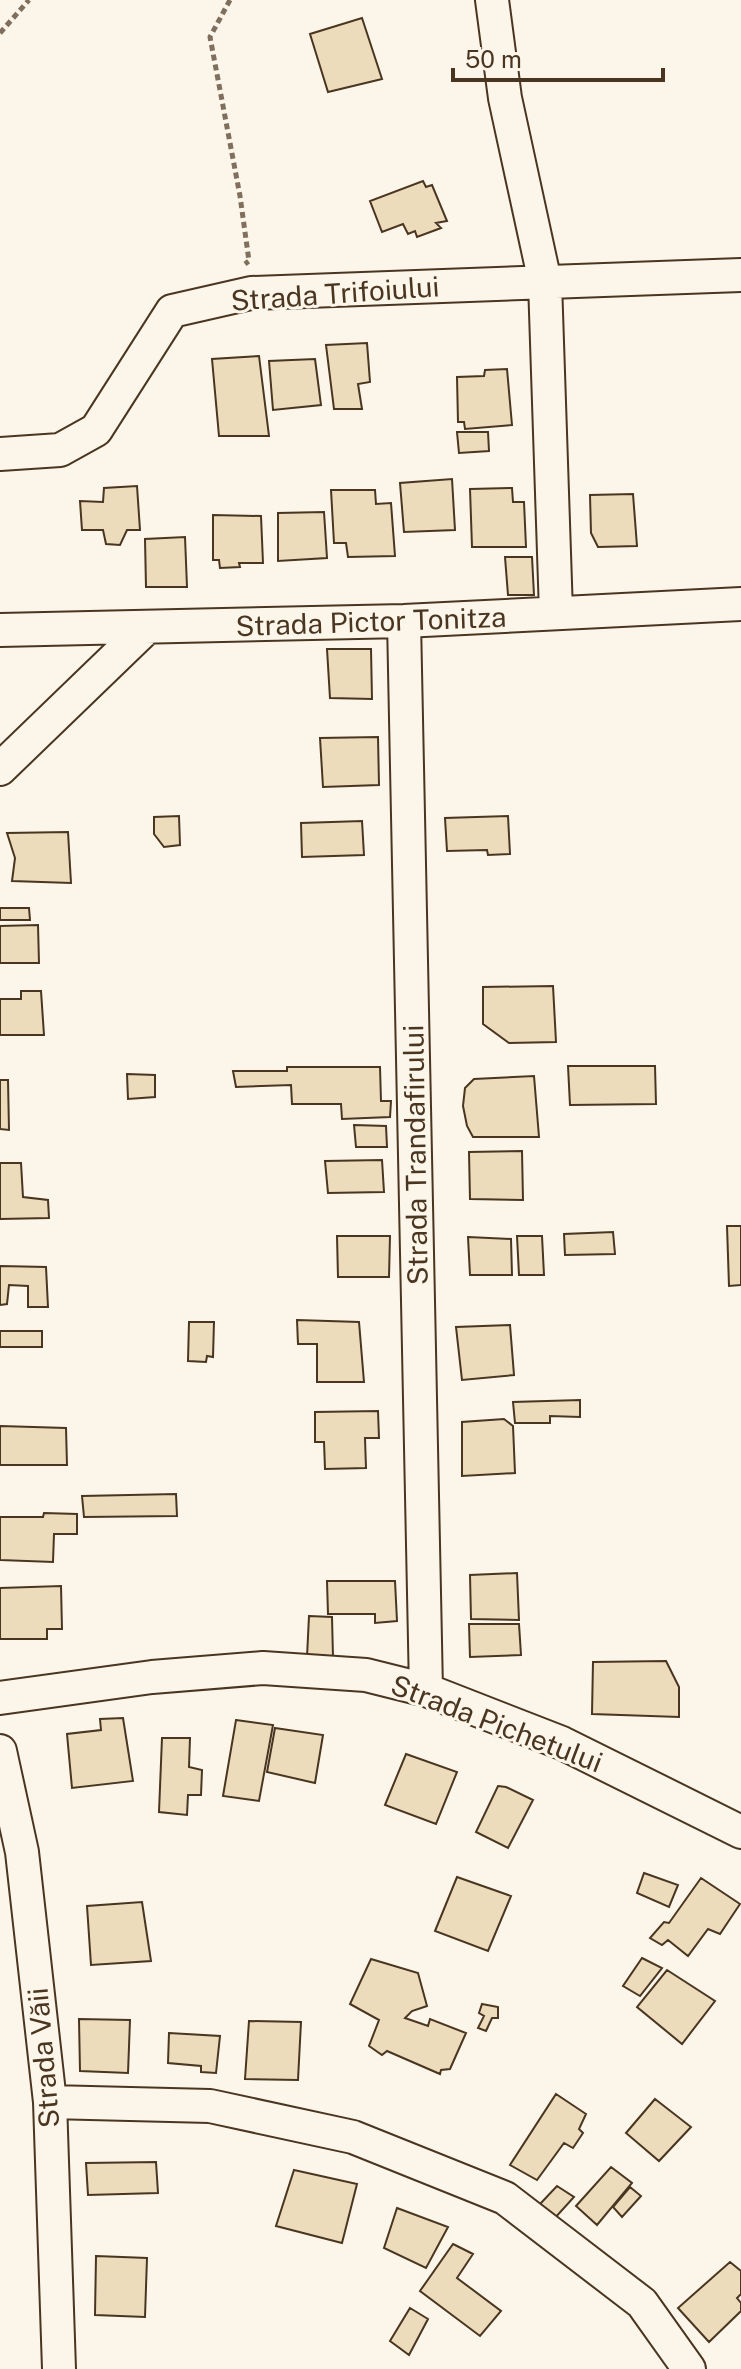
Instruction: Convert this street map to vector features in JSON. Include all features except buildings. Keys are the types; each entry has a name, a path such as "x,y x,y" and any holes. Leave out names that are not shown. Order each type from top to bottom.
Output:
{"street":[{"path":"492,0 505,98 545,282 556,613"},
{"name":"Strada Trifoiului","path":"0,454 60,450 96,430 172,311 251,293 741,275"},
{"name":"Strada Pictor Tonitza","path":"0,630 404,621 741,604"},
{"name":"Strada Trandafirului","path":"404,621 426,1690"},
{"path":"0,769 145,629"},
{"name":"Strada Pichetului","path":"0,1698 152,1677 263,1668 366,1675 426,1690 562,1743 741,1832"},
{"name":"Strada Văii","path":"0,1751 11,1852 50,2102 59,2369"},
{"path":"50,2102 210,2106 353,2137 505,2198 642,2303 689,2369"}],"path":[{"path":"0,33 29,0"},
{"path":"230,0 210,37 249,261 236,269"}]}
